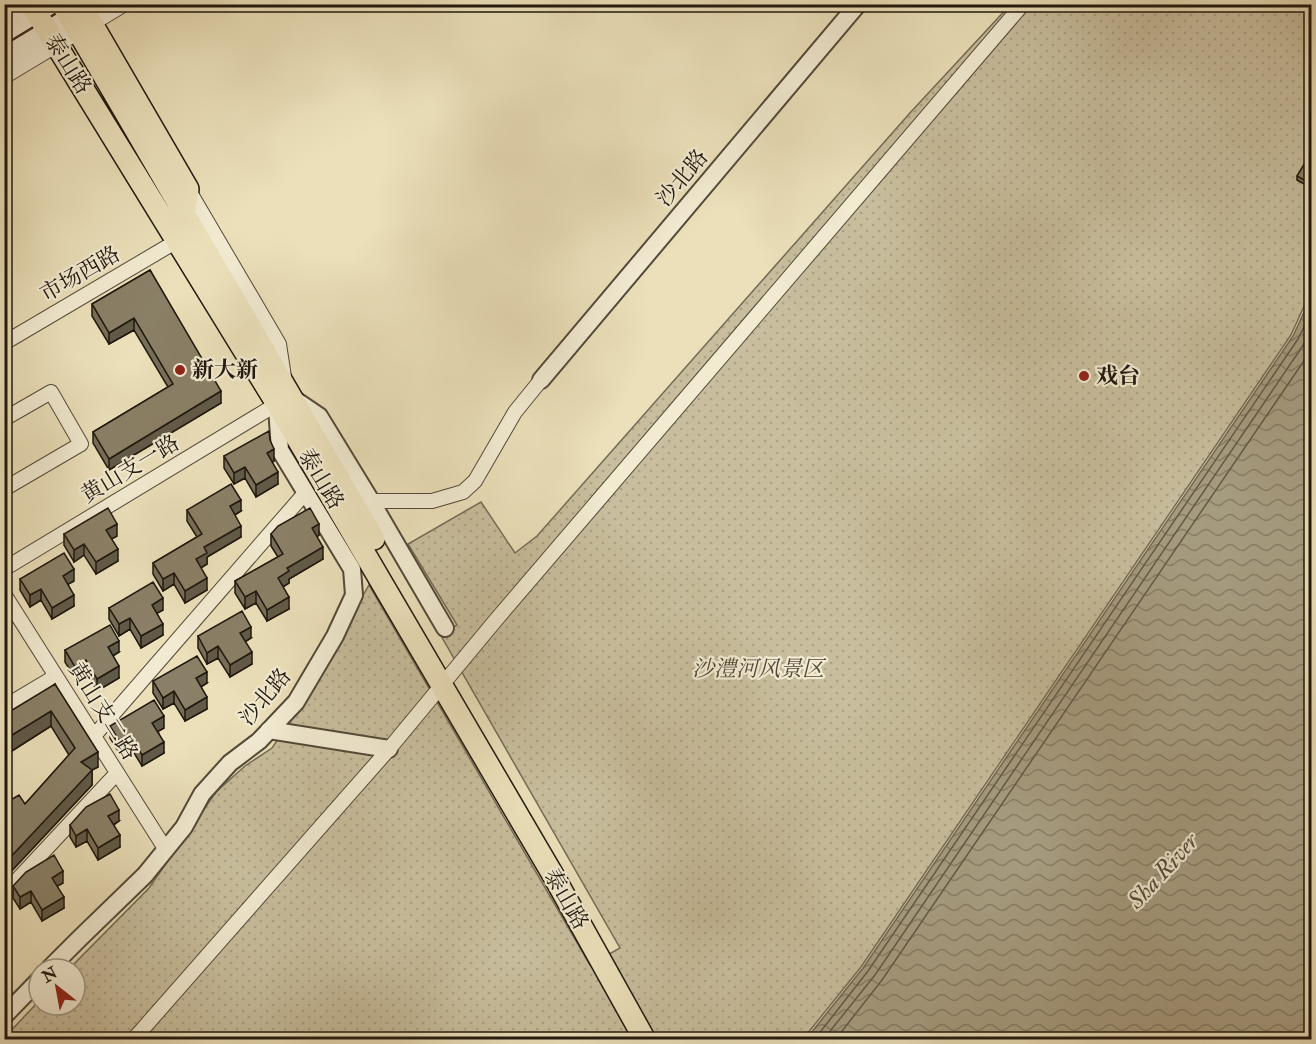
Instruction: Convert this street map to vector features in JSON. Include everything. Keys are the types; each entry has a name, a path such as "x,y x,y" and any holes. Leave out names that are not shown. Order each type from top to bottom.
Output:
{"main road":[{"path":"4,32 34,7"},
{"name":"泰山路","path":"34,7 177,241 285,397"},
{"path":"4,58 53,39 80,16 188,189 184,213"},
{"name":"泰山路","path":"80,16 285,397 606,956"},
{"path":"606,956 645,1040"},
{"path":"606,956 661,1040"}],"street":[{"path":"80,16 125,4"},
{"name":"沙北路","path":"541,380 858,4"},
{"path":"133,1040 388,749 1023,4"},
{"path":"4,13 34,7"},
{"path":"4,77 53,39"},
{"path":"188,189 279,344 285,397 319,416 445,627"},
{"name":"市场西路","path":"4,342 177,241"},
{"path":"371,501 432,501 463,492 475,481 515,412 541,380"},
{"path":"4,419 51,392 81,444 4,489"},
{"name":"沙北路","path":"61,957 146,875 184,827 202,795 230,763 259,741 296,702 335,636 354,595 352,569 280,450 285,397"},
{"name":"黄山支一路","path":"4,569 285,397"},
{"path":"94,736 305,493"},
{"name":"黄山支二路","path":"4,594 166,850"},
{"path":"4,707 56,676"},
{"path":"269,730 388,749"},
{"path":"4,894 117,772"},
{"path":"4,1016 27,992"}],"green space":[{"name":"沙澧河风景区","path":"1010,5 1311,5 1311,291 1291,335 861,967 803,1039 5,1040 4,1038 27,1014 27,1017 87,1017 87,957 81,957 149,888 216,792 245,766 272,748 300,706 369,585 590,965 620,948 440,634 457,625 408,544 481,502 515,553 537,536 909,114"}],"water":[{"name":"Sha River","path":"1311,297 1311,1039 806,1039 863,968 1293,336"}],"building":[{"path":"1309,156 1311,157 1311,184 1297,176"},
{"name":"新大新","path":"150,270 221,391 109,459 93,432 173,384 134,318 109,333 92,304"},
{"path":"269,431 274,449 267,453 278,472 256,485 245,467 234,473 224,456"},
{"path":"231,484 241,500 230,506 241,526 204,547 207,553 196,559 207,578 185,591 174,573 163,579 153,563 202,534 187,510"},
{"path":"108,508 117,524 106,530 118,549 96,562 84,544 74,550 64,534"},
{"path":"310,508 319,524 312,528 323,547 287,568 289,571 278,578 289,597 267,610 256,591 245,597 235,581 283,554 271,534 278,526"},
{"path":"64,553 74,569 63,576 74,595 52,608 41,589 30,595 20,579"},
{"path":"153,582 163,598 152,605 163,624 141,636 130,618 119,624 109,608"},
{"path":"242,611 251,627 240,633 252,652 230,665 218,646 207,653 198,636"},
{"path":"110,625 119,641 108,647 119,666 97,679 86,660 75,667 65,650"},
{"path":"197,656 207,672 196,678 207,697 185,710 174,691 163,698 153,681"},
{"path":"55,684 98,752 81,762 92,770 4,864 4,826 7,823 4,820 4,804 19,795 25,804 75,748 51,711 4,740 4,715"},
{"path":"154,700 164,716 152,723 164,742 142,755 131,736 120,742 110,726"},
{"path":"110,794 119,810 108,816 120,835 98,848 87,829 76,836 70,825 86,807"},
{"path":"54,855 63,871 52,878 64,897 42,910 31,891 20,897 13,886 26,872"},
{"path":"4,918 10,927 4,930"},
{"path":"4,943 10,953 4,956"}],"place":[{"name":"新大新","path":"180,370"},
{"name":"戏台","path":"1084,376"}]}
